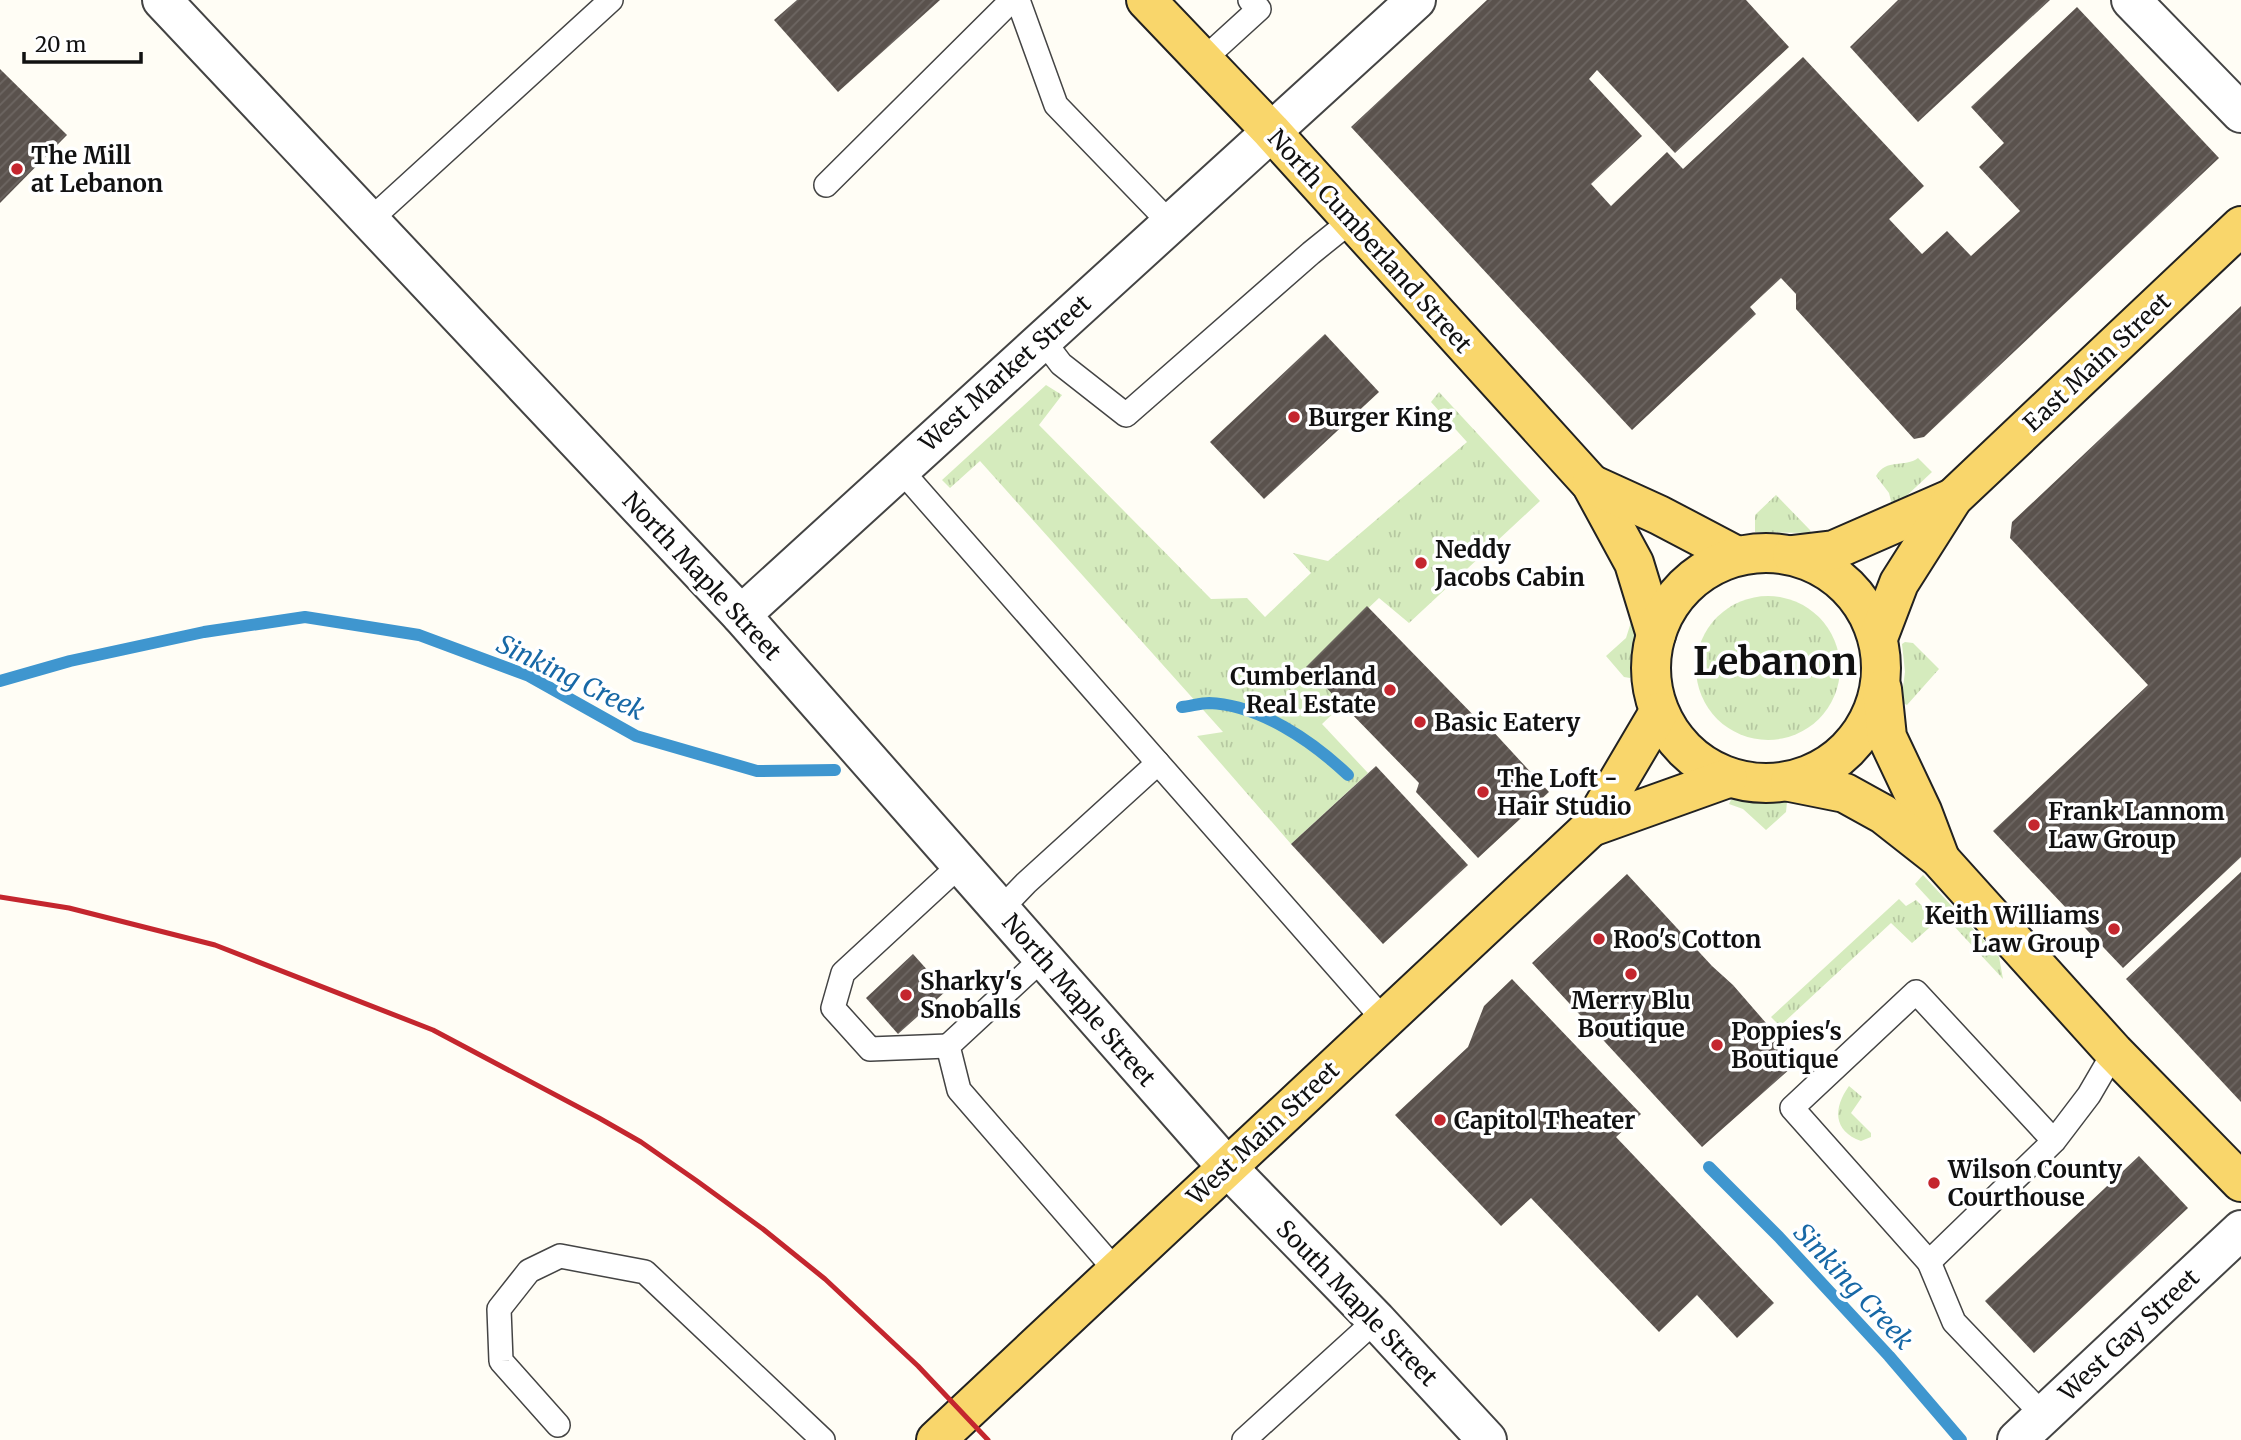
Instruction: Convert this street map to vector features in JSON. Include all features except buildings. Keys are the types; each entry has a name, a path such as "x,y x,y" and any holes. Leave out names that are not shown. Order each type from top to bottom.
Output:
{"main road":[{"name":"North Cumberland Street","path":"1146,0 1271,131 1591,484 1634,563 1656,635"},
{"name":"East Main Street","path":"1878,638 1899,583 1954,498 2241,226"},
{"name":"North Cumberland Street","path":"1591,484 1659,515 1737,556"},
{"name":"East Main Street","path":"1793,555 1834,550 1954,498"},
{"path":"1939,858 1922,811 1887,737 1878,638 1869,615 1855,594 1838,577 1816,564 1793,555 1765,553 1737,556 1710,567 1686,585 1668,608 1656,635 1650,661 1652,687 1659,712 1686,753 1728,778 1758,784 1790,782 1845,793 1884,814 1939,858 2114,1052 2241,1182"},
{"path":"1790,782 1823,769 1851,747 1871,718 1881,684"},
{"name":"West Main Street","path":"936,1440 1591,827 1659,712"},
{"name":"West Main Street","path":"1591,827 1728,778"}],"street":[{"name":"North Maple Street","path":"162,0 741,615 1227,1167"},
{"path":"2131,0 2241,113"},
{"name":"West Market Street","path":"741,615 1271,131 1408,2"},
{"name":"South Maple Street","path":"1227,1167 1376,1320 1487,1440"},
{"name":"West Gay Street","path":"2030,1428 2241,1230"}],"lane":[{"path":"825,185 1015,0 1056,105 1170,223"},
{"path":"369,220 609,1"},
{"path":"1203,60 1259,3"},
{"path":"1042,339 1061,364 1126,415 1352,220"},
{"path":"900,470 1384,1020"},
{"path":"1000,910 1158,763"},
{"path":"960,865 843,972 833,1008 870,1049 948,1046 1043,958"},
{"path":"2030,1428 1955,1322 1929,1262 1792,1108 1916,992 2054,1141"},
{"path":"948,1046 959,1090 1117,1272"},
{"path":"1929,1262 2054,1141 2089,1096 2114,1052"},
{"path":"558,1425 501,1361 499,1310 529,1271 560,1256 645,1272 823,1440"},
{"path":"1244,1440 1376,1320"}],"green space":[{"path":"1046,385 1062,395 1039,425 1211,599 1247,598 1265,617 1311,573 1293,553 1328,561 1467,442 1431,402 1439,392 1540,501 1409,623 1379,598 1307,666 1343,704 1322,724 1368,773 1291,844 1197,736 1223,732 980,461 950,488 942,480"},
{"path":"1918,458 1932,472 1901,501 1892,505 1889,493 1876,476 1885,467"},
{"path":"1776,495 1811,533 1755,532 1755,515"},
{"path":"1768,596 1796,601 1819,617 1835,640 1840,668 1835,696 1819,719 1796,735 1768,740 1740,735 1717,719 1701,696 1696,668 1701,640 1717,617 1740,601"},
{"path":"1632,619 1637,622 1633,675 1630,678 1624,677 1606,656 1626,638"},
{"path":"1913,643 1939,669 1907,705 1901,702 1905,672 1902,644"},
{"path":"1731,800 1787,802 1786,812 1766,830 1743,809 1729,804"},
{"path":"1923,875 1999,957 2003,979 1915,884"},
{"path":"1899,899 1906,906 1916,900 1937,921 1912,943 1891,923 1780,1026 1771,1017"},
{"path":"1849,1086 1862,1097 1851,1113 1871,1133 1871,1137 1861,1141 1845,1131 1838,1118 1840,1102"}],"waterway":[{"name":"Sinking Creek","path":"0,681 70,661 204,632 305,617 419,635 529,676 636,736 757,771 835,770"},
{"name":"Sinking Creek","path":"1182,707 1209,703 1247,710 1302,738 1348,775"},
{"name":"Sinking Creek","path":"1709,1167 1779,1237 1889,1356 1961,1440"}],"railway":[{"path":"0,897 69,908 215,945 433,1030 599,1118 641,1142 697,1181 825,1279 918,1366 988,1440"}],"place":[{"name":"The Mill at Lebanon","path":"17,169"},
{"name":"Burger King","path":"1294,417"},
{"name":"Neddy Jacobs Cabin","path":"1421,563"},
{"name":"Cumberland Real Estate","path":"1390,690"},
{"name":"Basic Eatery","path":"1420,722"},
{"name":"The Loft - Hair Studio","path":"1483,792"},
{"name":"Frank Lannom Law Group","path":"2034,825"},
{"name":"Keith Williams Law Group","path":"2114,929"},
{"name":"Roo's Cotton","path":"1599,939"},
{"name":"Merry Blu Boutique","path":"1631,974"},
{"name":"Sharky's Snoballs","path":"906,995"},
{"name":"Poppies's Boutique","path":"1717,1045"},
{"name":"Capitol Theater","path":"1440,1120"},
{"name":"Wilson County Courthouse","path":"1934,1183"}],"district":[{"name":"Lebanon","path":"1775,661"}]}
